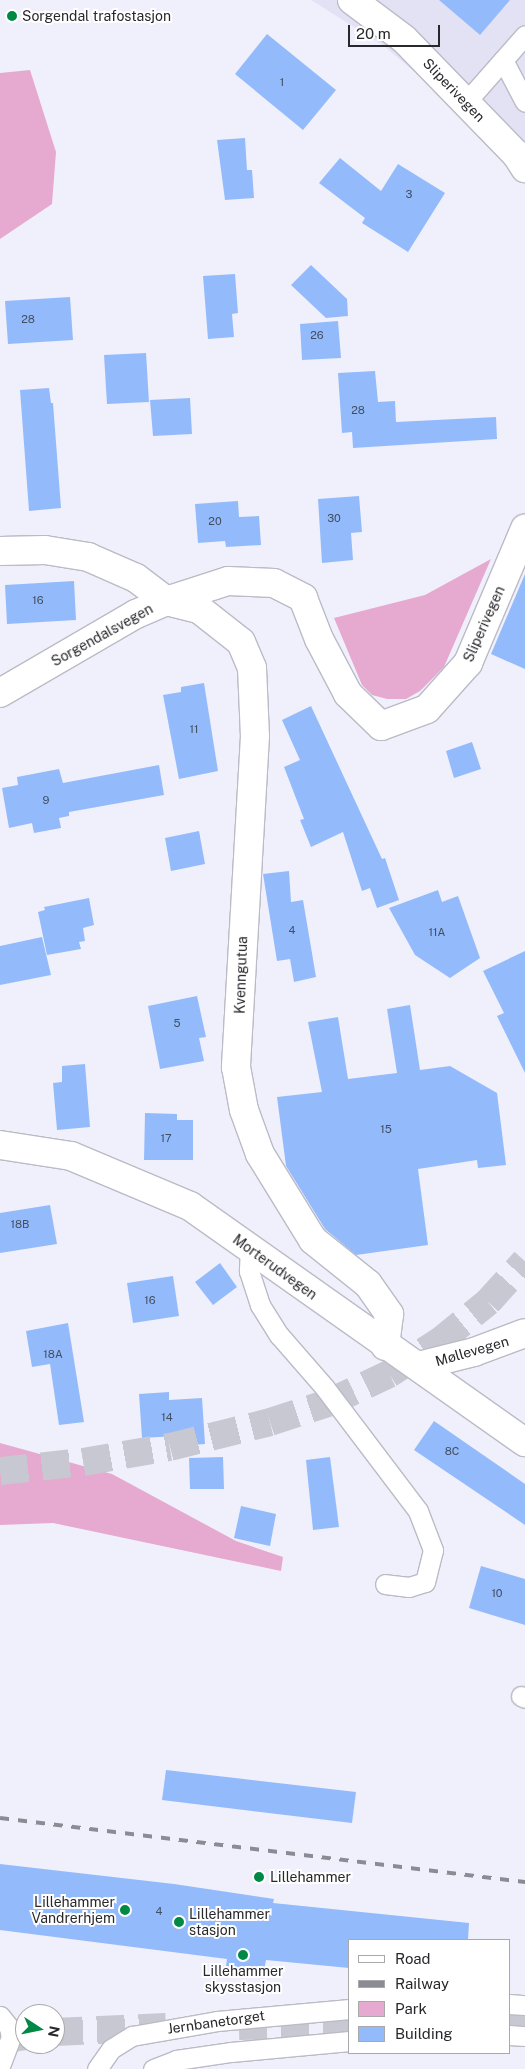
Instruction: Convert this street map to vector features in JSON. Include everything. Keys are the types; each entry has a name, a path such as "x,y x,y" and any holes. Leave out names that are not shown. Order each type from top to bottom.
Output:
{"street":[{"name":"Sliperivegen","path":"352,0 404,39 516,154 525,168"},
{"name":"Sliperivegen","path":"427,710 468,663 525,529"},
{"path":"0,551 45,550 88,557 136,578 166,601"},
{"name":"Sorgendalsvegen","path":"0,693 136,614 166,601 228,581 274,583 303,598 320,639 348,694 381,726 427,710"},
{"name":"Kvenngutua","path":"166,601 198,610 241,642 252,668 255,736 236,1067 244,1110 260,1154 313,1240 368,1284 389,1314 385,1346"},
{"name":"Morterudvegen","path":"0,1146 57,1152 129,1178 190,1206 385,1346 418,1366 525,1442"},
{"name":"Møllevegen","path":"418,1366 474,1352 525,1333"}],"lane":[{"path":"466,102 525,35"},
{"path":"503,60 525,102"},
{"path":"250,1249 249,1271 260,1305 278,1335 325,1388 418,1511 433,1550 425,1582 409,1588 385,1584"},
{"path":"510,2004 525,2005"},
{"name":"Jernbanetorget","path":"97,2069 111,2049 132,2036 218,2021 348,2009"},
{"path":"0,2016 9,2027 11,2037 0,2064"},
{"path":"510,2035 525,2036"},
{"path":"153,2069 176,2060 348,2041"}],"shaded area":[{"path":"311,0 525,0 525,166 384,46"}],"green space":[{"path":"30,70 56,152 52,204 0,239 0,73"},
{"path":"491,559 444,667 420,691 406,699 387,699 372,695 362,685 334,618 425,595"},
{"path":"0,1443 112,1474 236,1541 283,1557 281,1571 53,1523 0,1525"}],"building":[{"path":"439,0 510,0 480,35"},
{"path":"267,34 336,90 303,130 235,74"},
{"path":"245,138 247,170 252,170 254,198 225,200 217,140"},
{"path":"340,158 381,191 398,164 445,193 408,252 362,223 365,218 319,183"},
{"path":"311,265 347,299 348,316 326,318 291,285"},
{"path":"235,274 238,313 232,314 234,337 208,339 203,276"},
{"path":"70,297 73,340 8,344 5,301"},
{"path":"338,321 341,358 302,360 300,324"},
{"path":"146,353 149,402 107,404 104,355"},
{"path":"375,371 378,402 395,401 396,422 496,417 497,439 353,448 352,432 342,433 338,373"},
{"path":"49,388 51,403 53,403 61,508 29,511 20,390"},
{"path":"190,398 192,434 153,436 150,400"},
{"path":"359,496 362,532 351,533 353,560 322,563 318,499"},
{"path":"238,501 239,517 259,516 261,545 226,547 225,541 198,543 195,504"},
{"path":"525,574 525,669 491,654"},
{"path":"74,581 76,620 7,624 5,585"},
{"path":"204,683 218,771 179,779 163,695 181,692 181,687"},
{"path":"311,706 382,859 385,858 399,900 377,908 370,888 362,891 343,832 311,847 300,820 304,819 284,767 300,760 282,720"},
{"path":"472,742 481,769 454,778 446,751"},
{"path":"159,765 164,795 69,812 69,816 59,818 61,828 34,833 32,823 9,828 2,788 18,785 17,777 59,769 63,783"},
{"path":"199,831 205,864 171,871 165,838"},
{"path":"289,871 291,902 303,900 316,977 294,982 290,959 277,961 263,874"},
{"path":"438,890 442,902 458,896 480,958 450,978 415,955 389,908"},
{"path":"89,898 94,925 83,928 85,941 79,942 81,949 47,955 38,912 45,910 44,907"},
{"path":"42,937 51,975 0,985 0,946"},
{"path":"525,951 525,1073 497,1016 504,1013 483,971"},
{"path":"197,996 206,1037 199,1038 204,1061 160,1069 148,1006"},
{"path":"410,1005 420,1070 450,1066 497,1093 506,1165 478,1168 477,1160 418,1169 428,1245 356,1255 325,1229 286,1166 277,1097 322,1092 308,1022 338,1017 348,1079 397,1073 387,1009"},
{"path":"85,1064 90,1127 57,1130 53,1083 62,1082 62,1066"},
{"path":"145,1113 177,1114 177,1120 193,1120 193,1160 144,1160"},
{"path":"50,1205 57,1244 0,1253 0,1213"},
{"path":"220,1263 237,1287 213,1305 195,1282"},
{"path":"173,1276 179,1316 133,1323 127,1283"},
{"path":"68,1323 84,1422 59,1425 50,1364 32,1367 26,1331"},
{"path":"169,1392 169,1400 202,1398 205,1444 176,1446 176,1436 142,1438 139,1394"},
{"path":"434,1421 525,1484 525,1525 414,1450"},
{"path":"223,1457 224,1489 190,1489 189,1458"},
{"path":"330,1457 339,1527 313,1530 306,1460"},
{"path":"241,1506 276,1514 270,1546 234,1538"},
{"path":"481,1566 525,1579 525,1625 469,1608"},
{"path":"166,1770 356,1792 352,1823 162,1800"},
{"path":"0,1864 174,1884 274,1899 273,1903 469,1923 468,1939 348,1939 348,1968 266,1960 264,1971 226,1966 227,1959 0,1930"}],"tunnel":[{"path":"0,1471 83,1462 170,1447 270,1422 328,1403 389,1374 440,1341 488,1302 525,1261"},
{"path":"510,2022 525,2022"},
{"path":"239,2026 348,2024"},
{"path":"65,2032 166,2027"},
{"path":"0,2040 15,2038"}],"railway":[{"path":"0,1818 525,1882"}],"place":[{"name":"Sorgendal trafostasjon","path":"12,16"},
{"name":"Lillehammer","path":"259,1877"},
{"name":"Lillehammer Vandrerhjem","path":"125,1910"},
{"name":"Lillehammer stasjon","path":"179,1922"},
{"name":"Lillehammer skysstasjon","path":"243,1955"}]}
